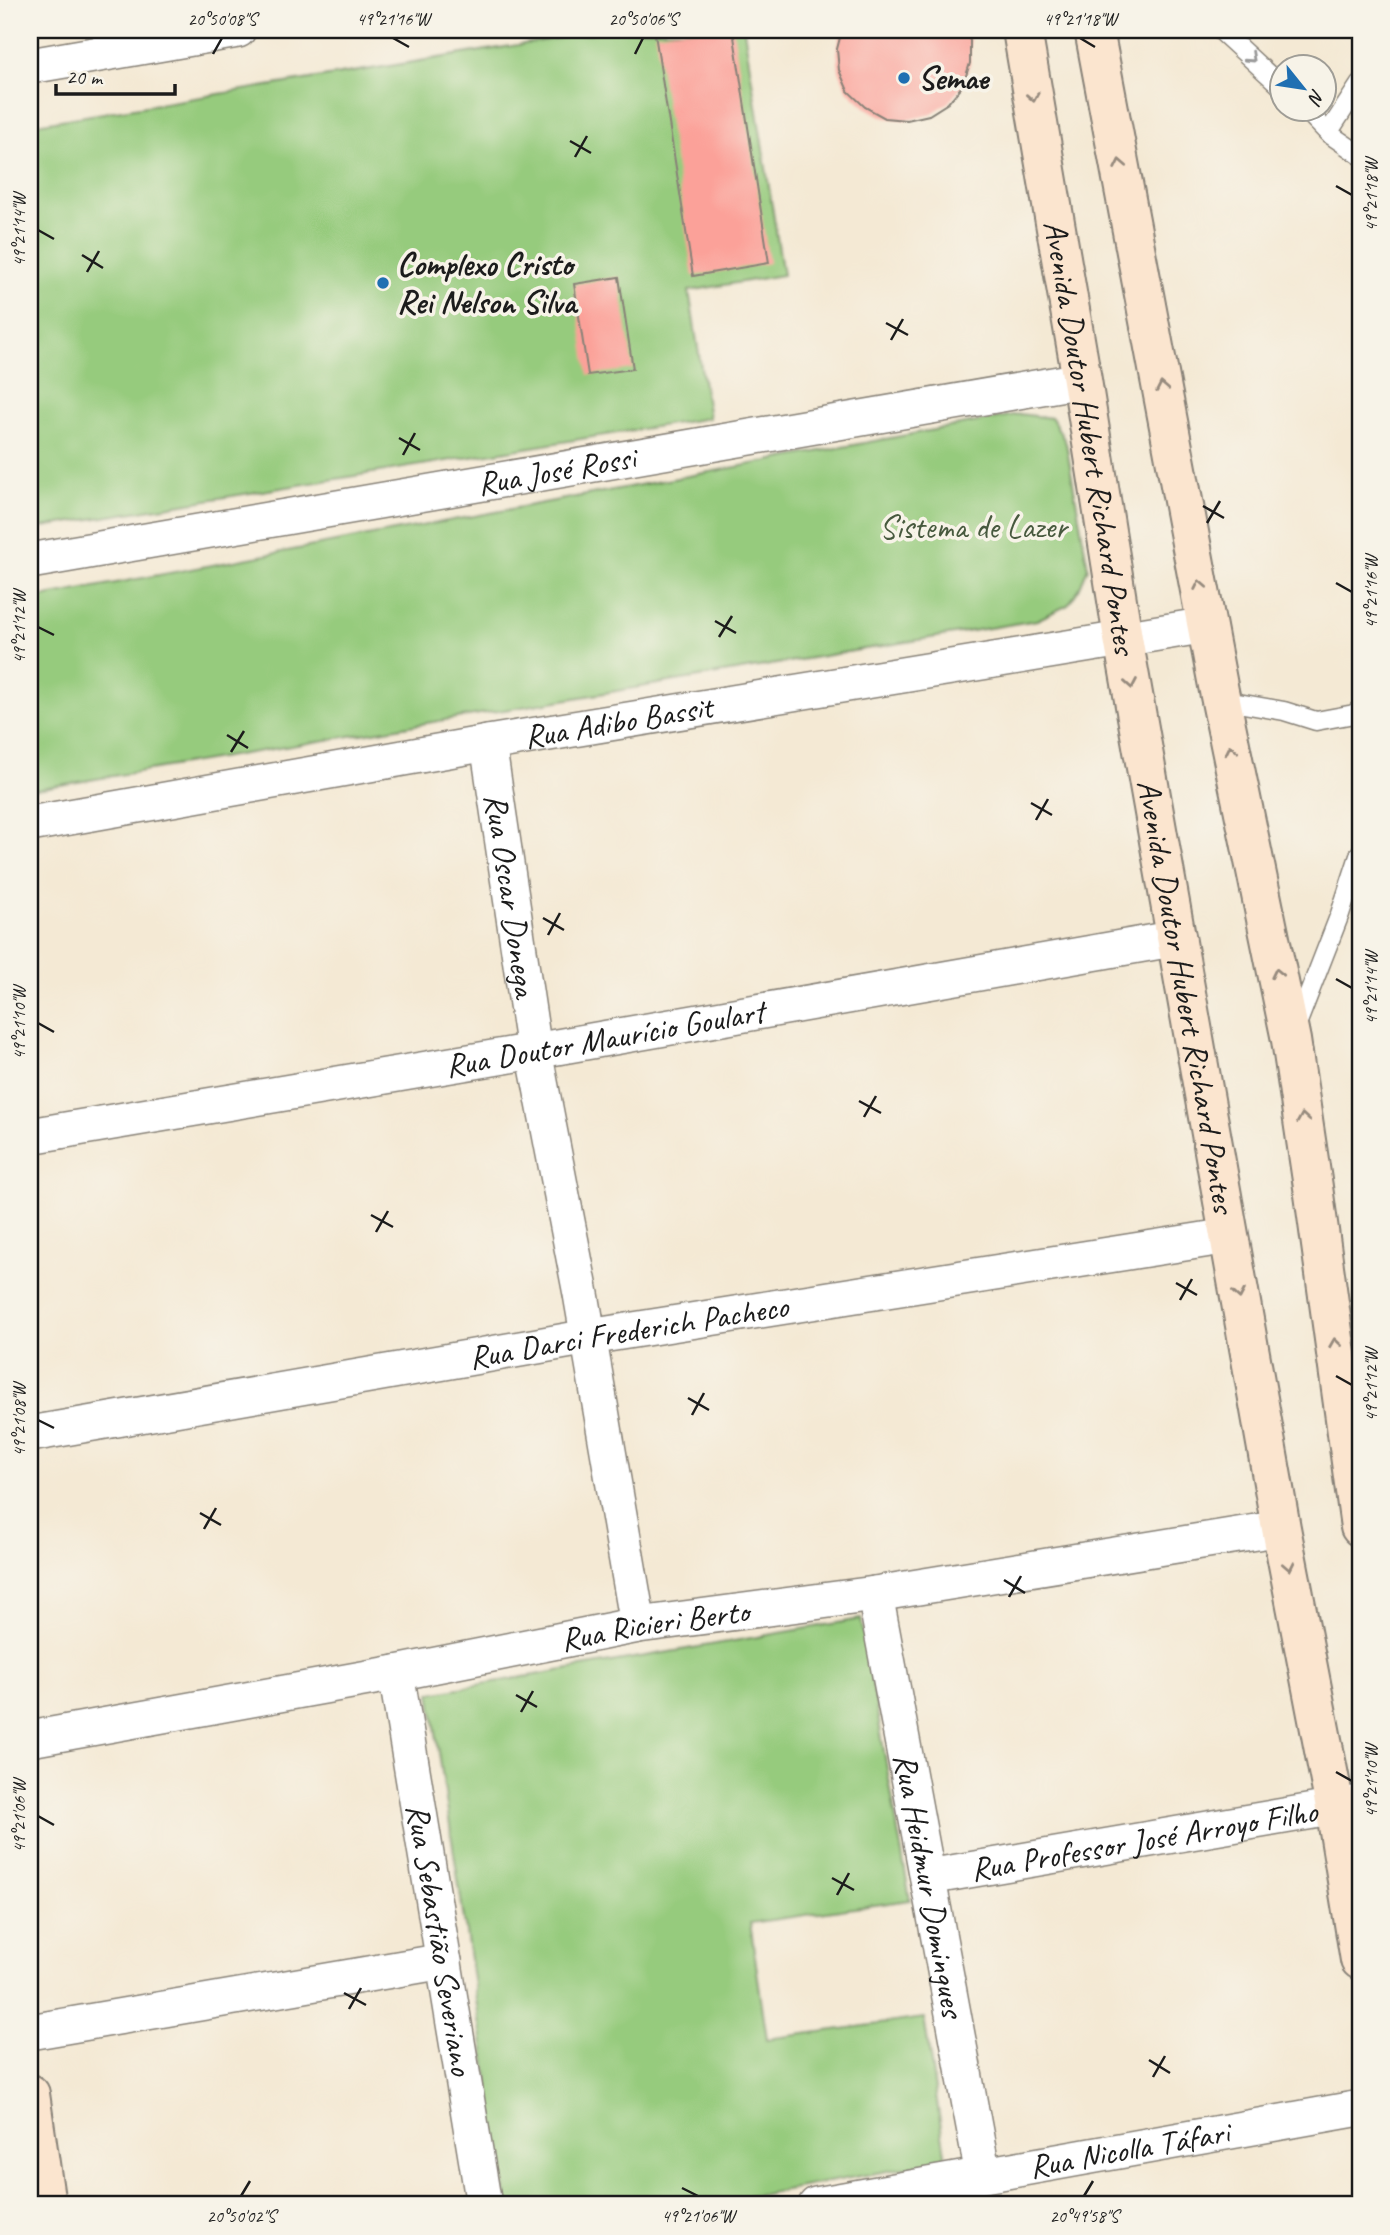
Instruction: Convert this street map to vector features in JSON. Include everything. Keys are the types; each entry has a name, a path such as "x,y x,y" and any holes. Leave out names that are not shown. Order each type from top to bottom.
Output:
{"main road":[{"name":"Avenida Doutor Hubert Richard Pontes","path":"1022,30 1123,638 1281,1528 1348,1805 1360,1960"},
{"path":"1094,30 1221,700 1291,1040 1360,1527"},
{"path":"30,2094 46,2205"}],"street":[{"path":"30,66 238,30"},
{"name":"Rua José Rossi","path":"30,561 1082,380"},
{"name":"Rua Adibo Bassit","path":"30,824 488,743 1207,625"},
{"name":"Rua Oscar Donega","path":"488,743 534,1051 589,1337 638,1625"},
{"name":"Rua Doutor Maurício Goulart","path":"30,1136 1178,938"},
{"name":"Rua Darci Frederich Pacheco","path":"30,1433 589,1337 1229,1236"},
{"name":"Rua Ricieri Berto","path":"30,1739 396,1673 638,1625 875,1594 1281,1528"},
{"name":"Rua Heidmur Domingues","path":"875,1594 983,2175"},
{"name":"Rua Sebastião Severiano","path":"396,1673 484,2205"},
{"name":"Rua Professor José Arroyo Filho","path":"928,1877 1348,1805"},
{"path":"30,2032 444,1961"},
{"name":"Rua Nicolla Táfari","path":"816,2205 1360,2108"}],"lane":[{"path":"1220,30 1268,74"},
{"path":"1328,133 1360,84"},
{"path":"1317,122 1328,133 1360,155"},
{"path":"1221,700 1284,712 1316,722 1354,714 1360,709"},
{"path":"1291,1040 1340,914 1360,853"}],"green space":[{"name":"Complexo Cristo Rei Nelson Silva","path":"609,30 744,30 783,275 689,291 709,418 30,529 30,125"},
{"name":"Sistema de Lazer","path":"1019,414 1052,418 1066,443 1088,568 1068,605 1037,620 30,790 30,599"},
{"path":"861,1619 910,1900 750,1923 767,2039 924,2018 946,2160 705,2205 507,2205 430,1693"}],"building":[{"path":"681,30 733,30 769,263 693,276 655,34"},
{"name":"Semae","path":"842,30 966,30 970,41 970,63 963,85 948,103 929,115 907,120 885,118 865,107 848,91 839,70 837,49"},
{"path":"619,277 633,369 588,375 574,284"}],"place":[{"name":"Semae","path":"904,78"},
{"name":"Complexo Cristo Rei Nelson Silva","path":"383,283"}]}
